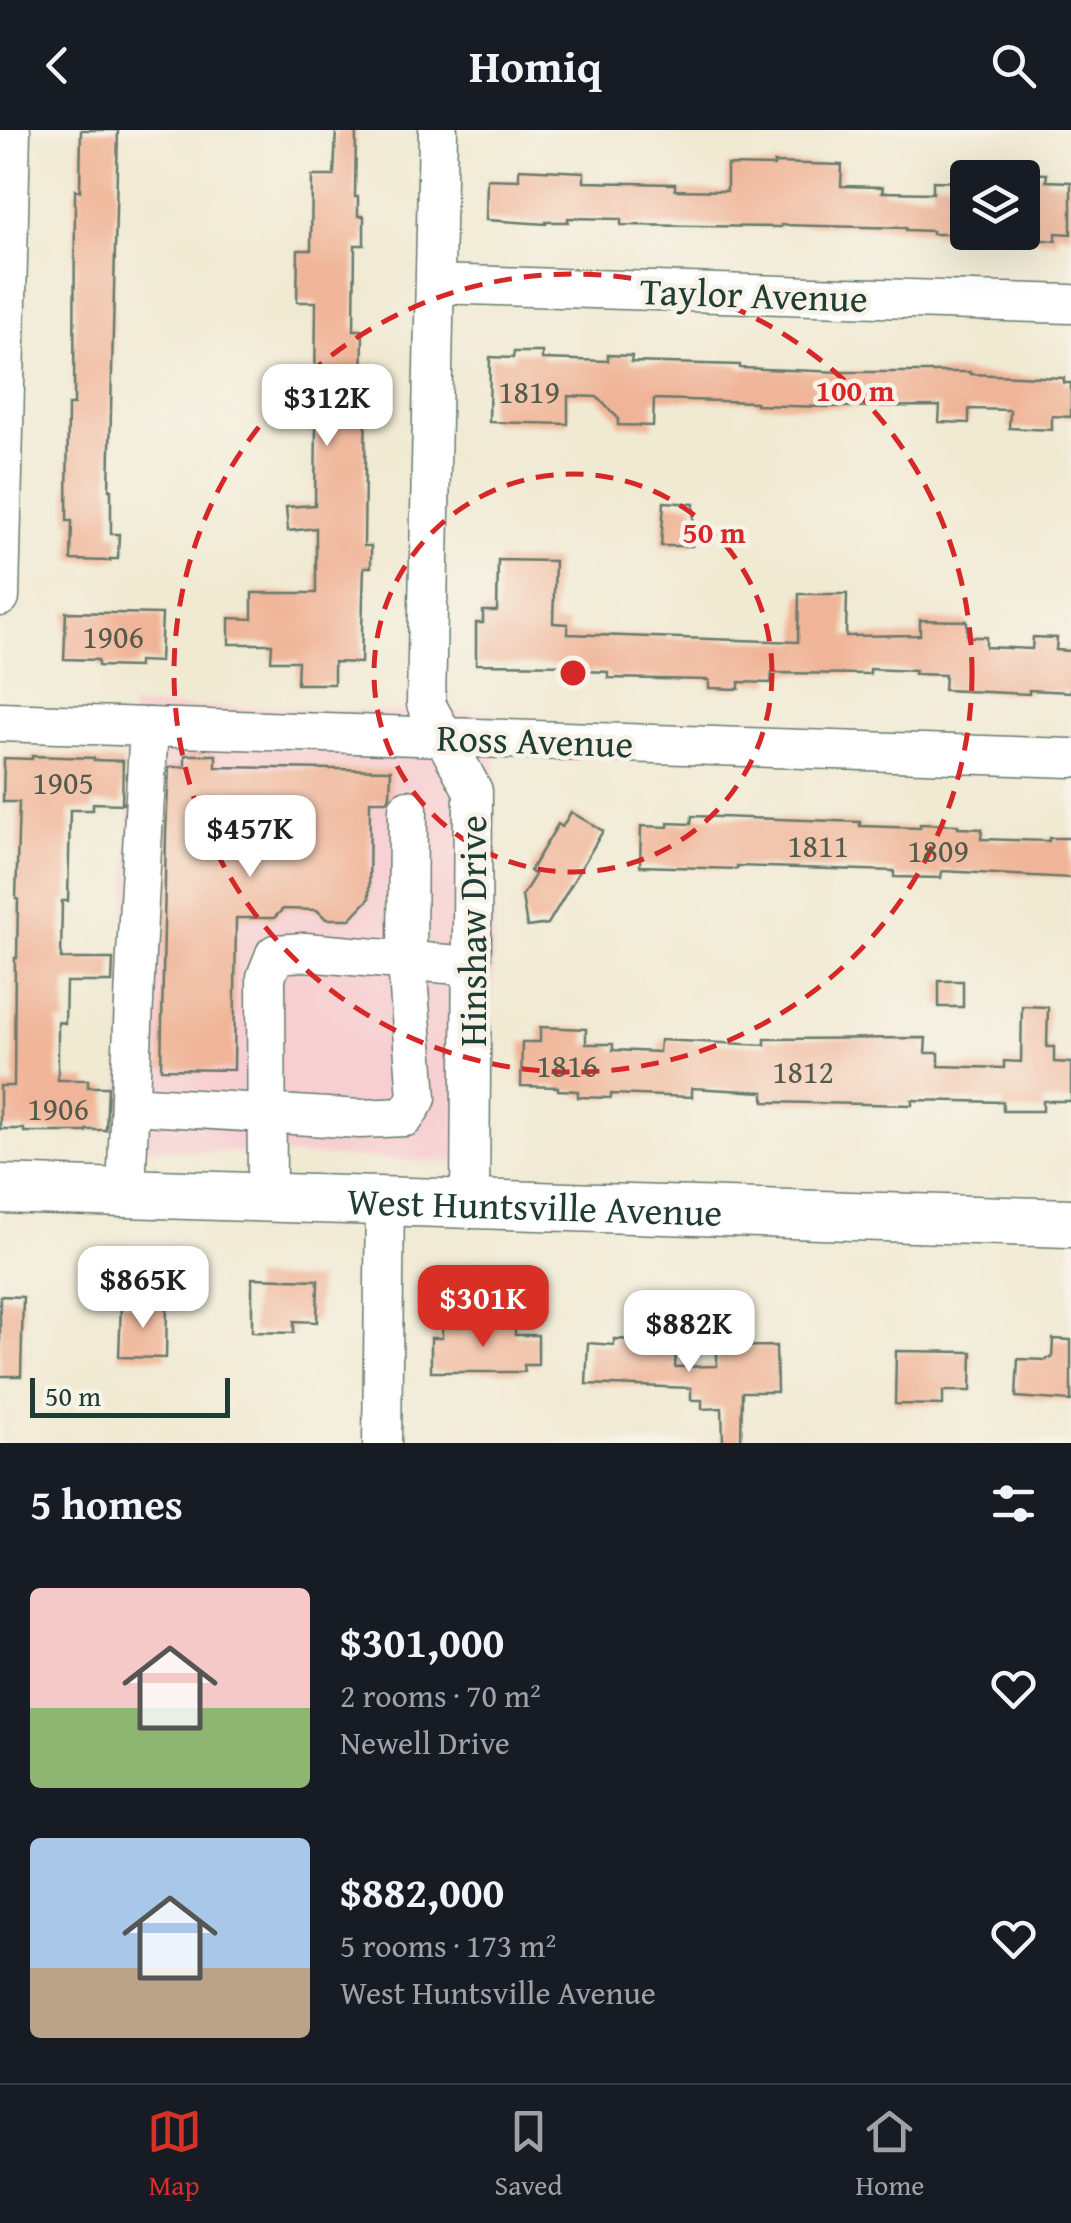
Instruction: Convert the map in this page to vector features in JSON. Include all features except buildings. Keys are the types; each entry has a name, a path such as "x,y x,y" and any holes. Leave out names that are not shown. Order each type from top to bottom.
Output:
{"main road":[{"name":"West Huntsville Avenue","path":"0,1188 1071,1223"}],"street":[{"path":"0,597 11,130"},
{"name":"Hinshaw Drive","path":"438,130 426,704 472,791 470,1204"},
{"name":"Taylor Avenue","path":"436,284 1071,304"},
{"name":"Ross Avenue","path":"0,722 1071,758"},
{"path":"126,1192 150,727"},
{"path":"130,1105 360,1119 406,1117 416,1098 406,962 408,810"},
{"path":"267,1197 266,977 274,954 305,952 472,966"},
{"path":"382,1443 385,1201"}],"shaded area":[{"path":"132,706 497,713 490,1164 118,1147"}]}
